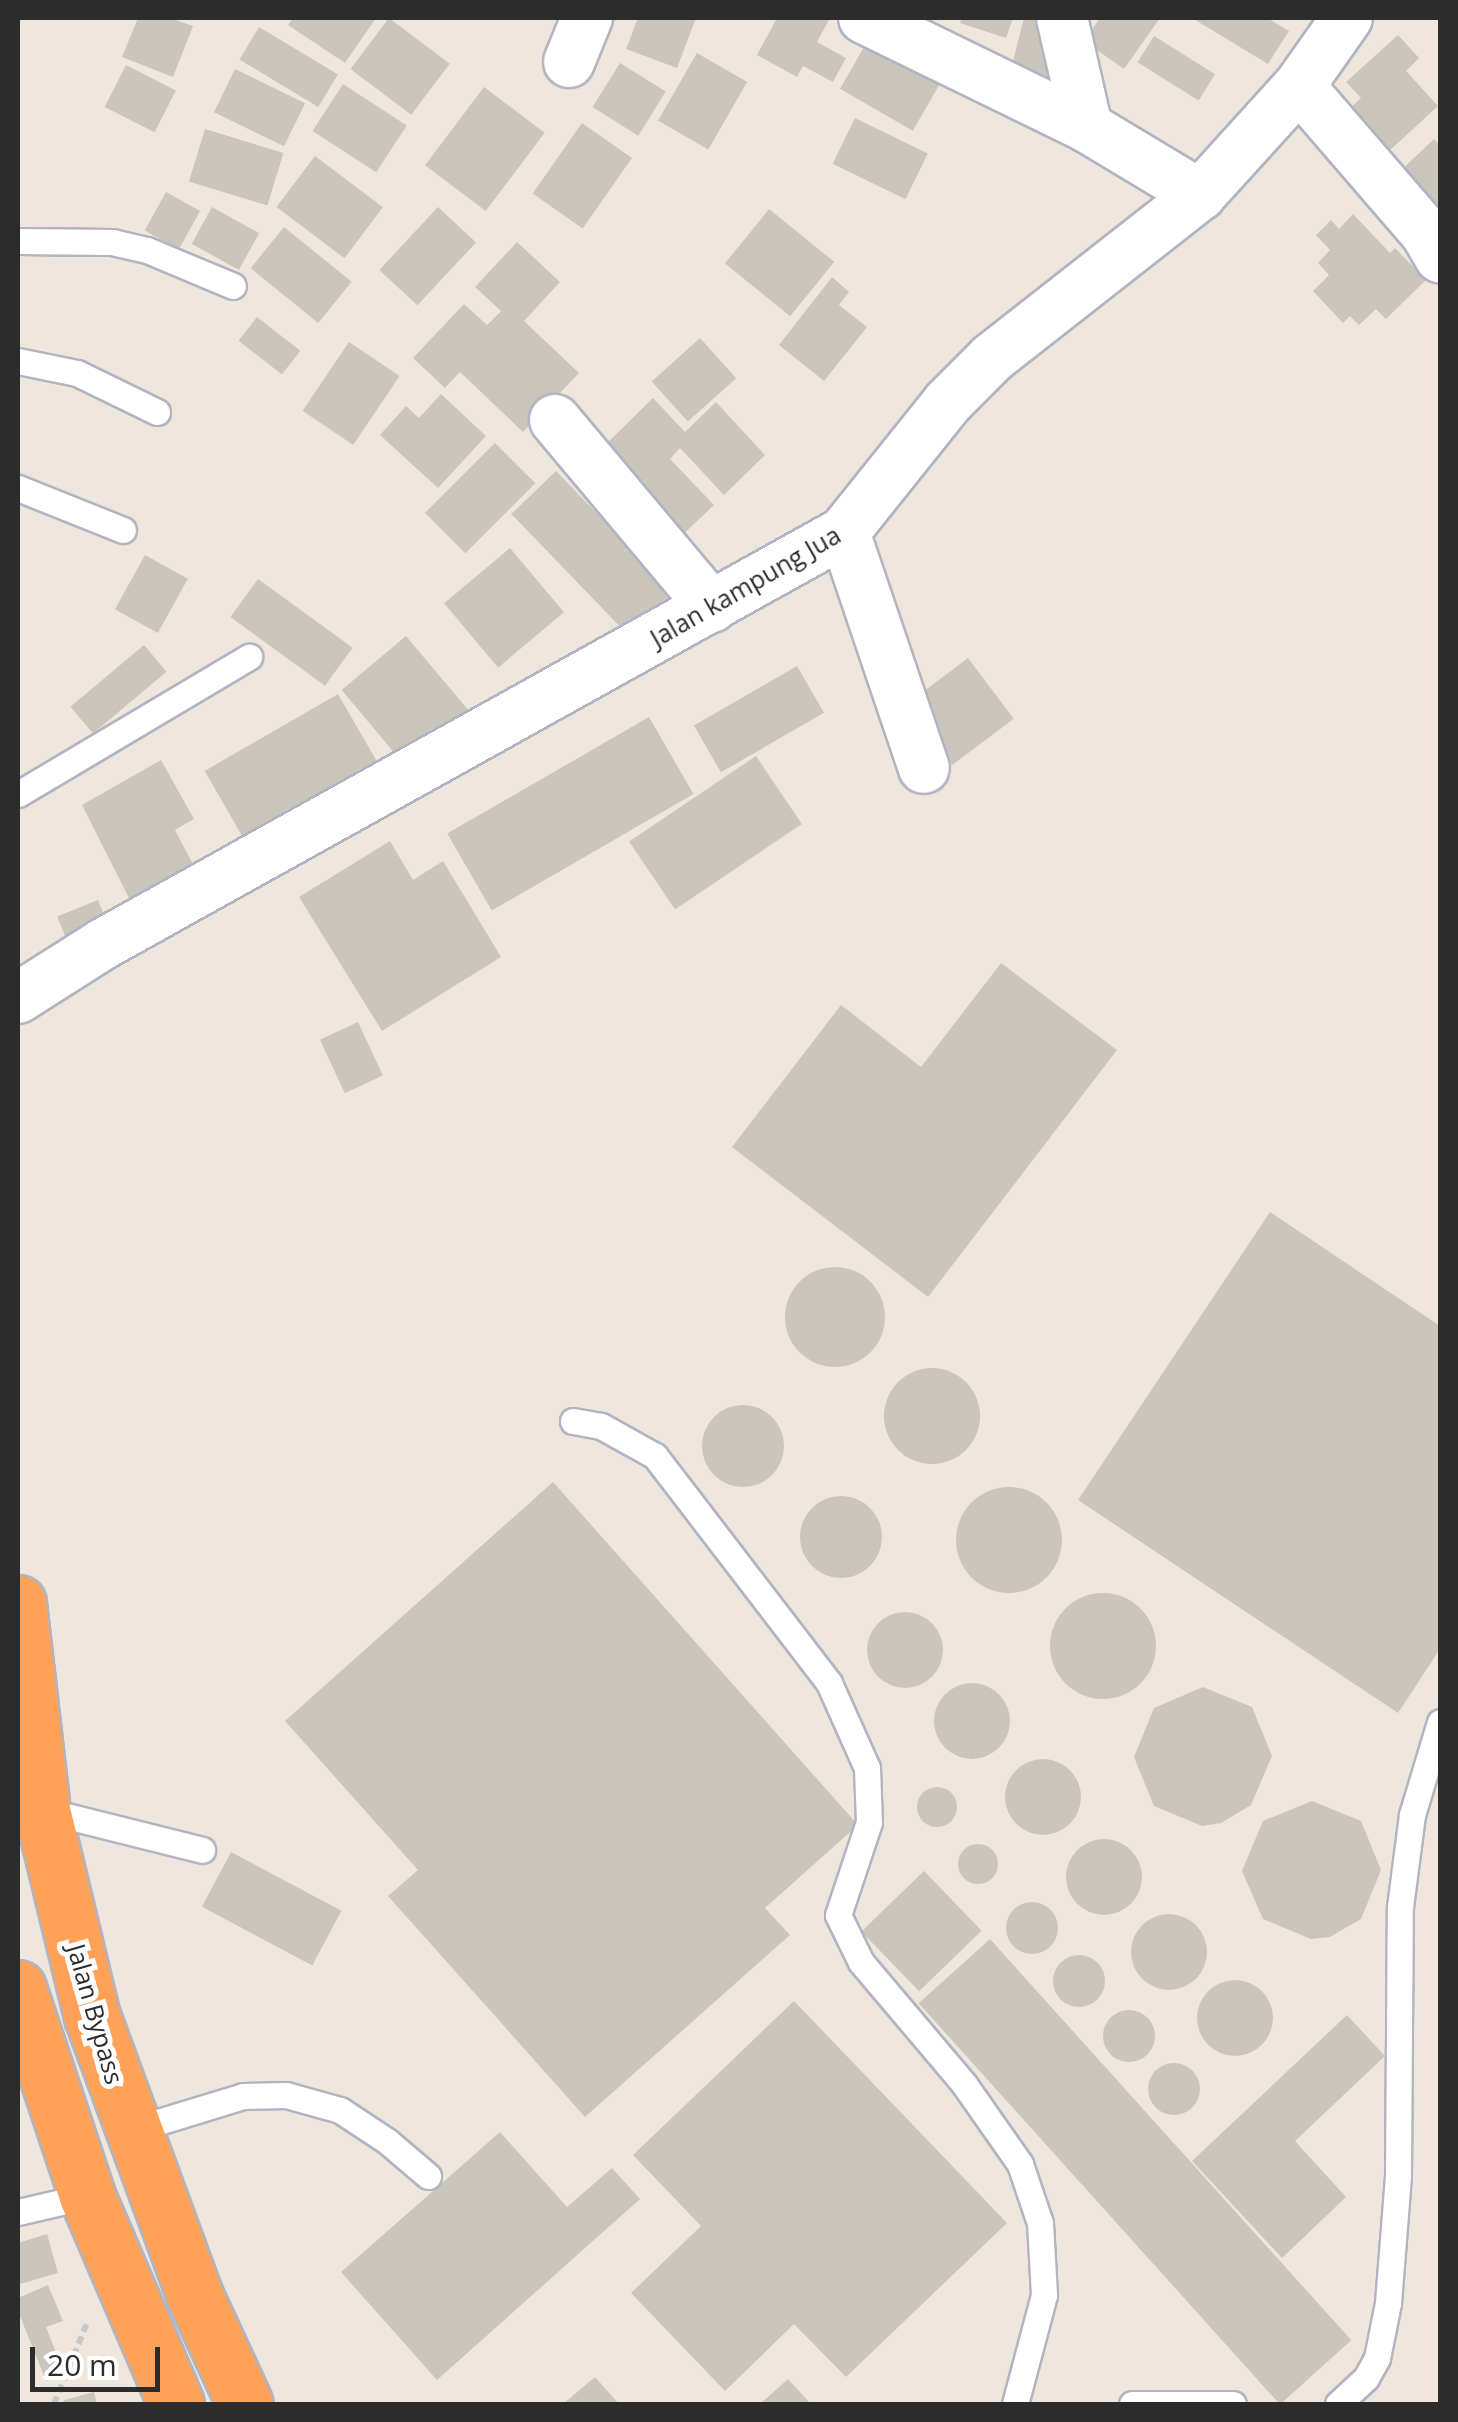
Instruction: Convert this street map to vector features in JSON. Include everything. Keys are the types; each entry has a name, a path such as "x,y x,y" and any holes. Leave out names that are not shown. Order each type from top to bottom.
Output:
{"highway":[{"name":"Jalan Bypass","path":"18,1603 42,1810 92,2016 194,2296 246,2404"},
{"path":"18,1988 87,2196 176,2404"},
{"path":"130,2301 194,2296"}],"street":[{"path":"864,18 1087,127 1200,195"},
{"path":"1062,18 1087,127"},
{"name":"Jalan kampung Jua","path":"18,998 102,944 844,532 948,402 992,358 1200,195 1299,86 1347,18"},
{"path":"1299,86 1426,233 1440,257"},
{"path":"555,420 712,607"},
{"path":"844,532 924,768"}],"lane":[{"path":"18,241 112,242 147,250 233,286"},
{"path":"18,361 76,373 157,412"},
{"path":"18,488 123,530"},
{"path":"18,794 249,658"},
{"path":"574,1421 601,1426 654,1456 830,1683 867,1768 868,1822 838,1915 861,1962 964,2084 1020,2164 1040,2223 1044,2295 1015,2404"},
{"path":"1338,2404 1366,2378 1377,2358 1388,2303 1398,2175 1400,1907 1412,1815 1440,1722"},
{"path":"42,1810 202,1850"},
{"path":"132,2130 244,2096 286,2095 340,2110 388,2141 428,2176"},
{"path":"18,2212 87,2196"},
{"path":"1132,2404 1233,2404"}],"path":[{"path":"54,2404 84,2326 130,2301"}],"building":[{"path":"138,18 170,18 193,26 173,77 122,57"},
{"path":"293,18 376,18 345,63 288,25"},
{"path":"389,18 450,64 411,115 350,69"},
{"path":"638,18 696,18 677,68 626,49"},
{"path":"777,18 830,18 817,42 846,58 833,82 803,66 797,77 757,55"},
{"path":"962,18 1013,18 1006,38 960,23"},
{"path":"1024,18 1045,18 1040,36 1063,42 1052,83 1010,73"},
{"path":"1100,18 1160,18 1124,69 1084,41"},
{"path":"1192,18 1267,18 1289,31 1268,64"},
{"path":"259,27 338,74 318,107 239,60"},
{"path":"871,35 944,77 913,131 840,89"},
{"path":"1398,35 1419,58 1406,71 1438,106 1388,152 1349,109 1361,98 1346,82"},
{"path":"1154,36 1215,74 1199,100 1138,62"},
{"path":"697,53 747,82 708,150 658,121"},
{"path":"620,63 666,92 638,136 592,107"},
{"path":"126,65 176,90 155,132 105,107"},
{"path":"235,69 305,103 284,146 214,112"},
{"path":"343,84 407,125 376,172 313,131"},
{"path":"484,87 545,133 486,211 425,165"},
{"path":"855,118 928,154 905,199 833,164"},
{"path":"582,123 632,158 583,228 533,193"},
{"path":"205,129 283,153 267,206 189,182"},
{"path":"1434,139 1440,146 1440,224 1395,176"},
{"path":"315,156 383,207 344,258 276,207"},
{"path":"166,192 200,211 179,249 145,230"},
{"path":"212,207 259,233 239,270 192,244"},
{"path":"438,207 476,242 417,305 379,270"},
{"path":"769,209 834,262 790,316 725,263"},
{"path":"1353,214 1390,253 1395,248 1426,280 1386,319 1376,309 1359,325 1350,316 1343,323 1313,291 1329,275 1318,263 1330,250 1316,235 1331,220 1339,229"},
{"path":"284,227 352,282 318,323 251,268"},
{"path":"517,242 560,282 524,321 579,373 523,432 460,372 445,388 413,358 464,304 487,325 501,311 475,287"},
{"path":"832,277 849,292 839,305 867,327 824,381 779,345"},
{"path":"257,317 300,351 282,375 239,341"},
{"path":"700,338 736,378 688,422 652,381"},
{"path":"349,342 400,376 353,445 303,411"},
{"path":"441,394 486,436 438,488 380,435 406,406 419,418"},
{"path":"653,398 685,432 716,402 765,455 724,495 680,448 670,459 714,505 675,542 596,454"},
{"path":"495,443 535,483 465,553 425,513"},
{"path":"556,471 678,597 633,640 511,514"},
{"path":"510,548 564,612 498,668 444,603"},
{"path":"145,555 188,579 158,633 115,609"},
{"path":"258,579 353,648 325,686 230,617"},
{"path":"406,636 471,713 407,767 342,690"},
{"path":"144,645 166,672 93,734 70,707"},
{"path":"968,658 1014,719 952,765 907,704"},
{"path":"797,666 824,713 721,772 694,726"},
{"path":"338,694 382,770 249,847 205,771"},
{"path":"649,717 694,794 492,911 447,834"},
{"path":"756,756 802,824 675,910 629,842"},
{"path":"161,760 194,819 175,830 197,872 134,908 82,805"},
{"path":"390,841 413,880 443,861 501,957 382,1031 299,897"},
{"path":"98,900 111,932 70,949 57,916"},
{"path":"1001,963 1117,1050 928,1297 732,1147 841,1005 921,1067"},
{"path":"358,1022 383,1075 345,1093 320,1040"},
{"path":"1270,1212 1440,1326 1440,1649 1398,1713 1078,1500"},
{"path":"835,1267 854,1271 871,1281 881,1298 885,1317 881,1336 871,1353 854,1363 835,1367 816,1363 799,1353 789,1336 785,1317 789,1298 799,1281 816,1271"},
{"path":"932,1368 950,1372 966,1382 976,1398 980,1416 976,1434 966,1450 950,1460 932,1464 914,1460 898,1450 888,1434 884,1416 888,1398 898,1382 914,1372"},
{"path":"743,1405 759,1408 772,1417 781,1430 781,1462 772,1475 759,1484 743,1487 727,1484 714,1475 705,1462 702,1446 705,1430 714,1417 727,1408"},
{"path":"553,1482 858,1825 765,1908 790,1935 585,2117 388,1896 418,1870 285,1721"},
{"path":"1009,1487 1029,1491 1047,1502 1058,1520 1062,1540 1058,1560 1047,1578 1029,1589 1009,1593 989,1589 971,1578 960,1560 956,1540 960,1520 971,1502 989,1491"},
{"path":"833,1496 849,1496 875,1514 882,1537 879,1553 870,1566 849,1578 833,1578 807,1560 800,1545 800,1529 818,1503"},
{"path":"1103,1593 1123,1597 1141,1608 1152,1626 1156,1646 1152,1666 1141,1684 1123,1695 1103,1699 1083,1695 1065,1684 1054,1666 1050,1646 1054,1626 1065,1608 1083,1597"},
{"path":"905,1612 932,1623 943,1650 932,1677 905,1688 878,1677 867,1650 878,1623"},
{"path":"972,1683 999,1694 1010,1721 999,1748 972,1759 945,1748 934,1721 945,1694"},
{"path":"1203,1687 1252,1707 1272,1756 1251,1805 1221,1823 1202,1826 1154,1806 1134,1757 1154,1708"},
{"path":"1043,1759 1070,1770 1081,1797 1070,1824 1043,1835 1016,1824 1005,1797 1016,1770"},
{"path":"937,1787 951,1793 957,1807 951,1821 937,1827 923,1821 917,1807 923,1793"},
{"path":"1312,1801 1361,1821 1381,1870 1361,1919 1330,1937 1311,1939 1263,1919 1242,1871 1263,1821"},
{"path":"1104,1839 1131,1850 1142,1877 1131,1904 1104,1915 1077,1904 1066,1877 1077,1850"},
{"path":"978,1844 992,1850 998,1864 992,1878 978,1884 964,1878 958,1864 964,1850"},
{"path":"231,1852 341,1911 312,1965 202,1907"},
{"path":"924,1871 982,1931 919,1991 861,1931"},
{"path":"1032,1902 1051,1909 1058,1928 1051,1947 1032,1954 1013,1947 1006,1928 1013,1909"},
{"path":"1169,1914 1196,1925 1207,1952 1196,1979 1169,1990 1142,1979 1131,1952 1142,1925"},
{"path":"990,1939 1351,2340 1280,2404 919,2003"},
{"path":"1079,1955 1097,1963 1105,1981 1097,1999 1079,2007 1061,1999 1053,1981 1061,1963"},
{"path":"1235,1980 1262,1991 1273,2018 1262,2045 1235,2056 1208,2045 1197,2018 1208,1991"},
{"path":"794,2001 1007,2223 846,2377 794,2324 725,2391 631,2293 701,2226 633,2155"},
{"path":"1129,2010 1147,2018 1155,2036 1147,2054 1129,2062 1111,2054 1103,2036 1111,2018"},
{"path":"1347,2015 1385,2056 1295,2141 1346,2197 1282,2258 1192,2161"},
{"path":"1174,2063 1193,2070 1200,2089 1193,2108 1174,2115 1155,2108 1148,2089 1155,2070"},
{"path":"500,2132 567,2207 612,2168 640,2199 437,2380 341,2272"},
{"path":"47,2234 58,2273 20,2284 18,2243"},
{"path":"48,2285 63,2321 46,2327 64,2373 46,2381 18,2311 18,2298"},
{"path":"595,2377 619,2404 563,2404"},
{"path":"788,2379 811,2404 760,2404"},
{"path":"94,2392 97,2404 62,2404 64,2400"}]}
